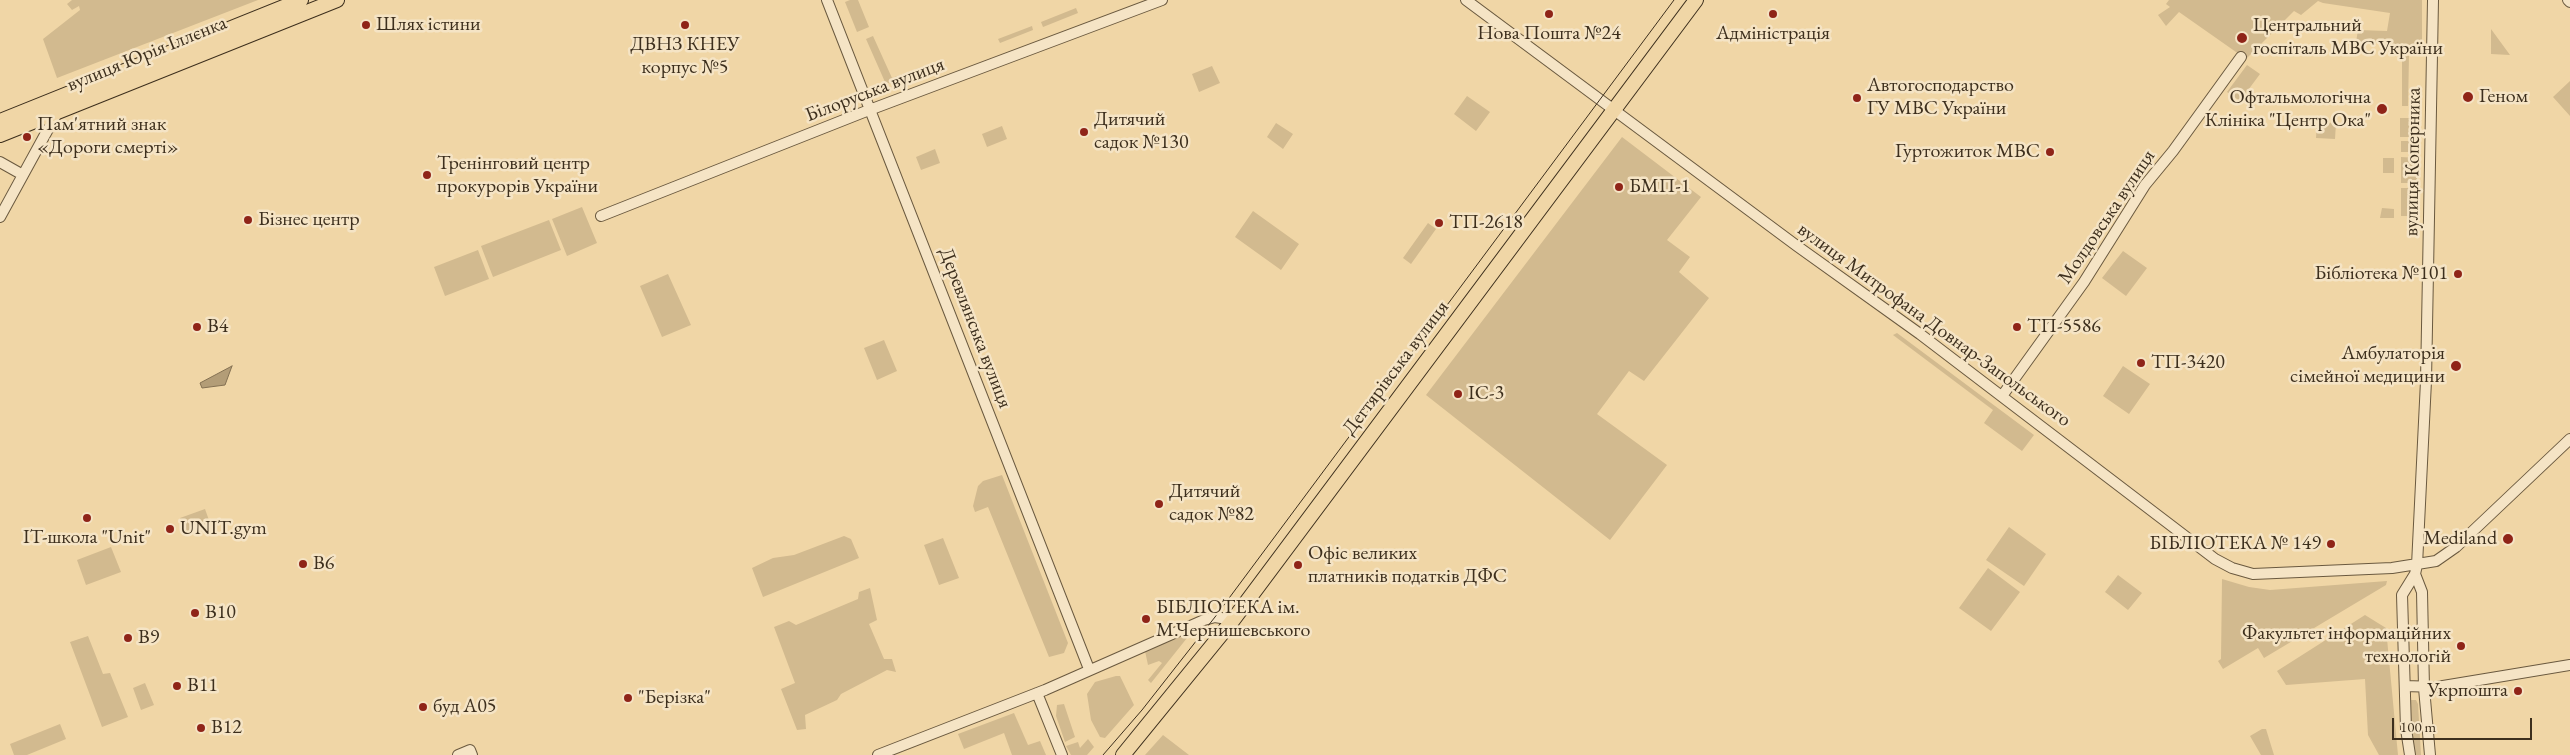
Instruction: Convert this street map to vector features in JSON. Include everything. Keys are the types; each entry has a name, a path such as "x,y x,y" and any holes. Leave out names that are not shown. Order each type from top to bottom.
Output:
{"main road":[{"name":"вулиця Юрія Іллєнка","path":"0,121 300,0"},
{"name":"Дегтярівська вулиця","path":"1123,755 1232,620 1696,0"},
{"name":"вулиця Юрія Іллєнка","path":"0,135 332,1"}],"street":[{"name":"Деревлянська вулиця","path":"827,0 1089,669"},
{"name":"Білоруська вулиця","path":"601,216 871,110 1162,0"},
{"name":"вулиця Митрофана Довнар-Запольського","path":"1466,0 2002,396 2215,559 2232,568 2253,574 2416,570 2456,547 2570,439"},
{"name":"вулиця Коперника","path":"2416,570 2426,381 2433,0"},
{"name":"Молдовська вулиця","path":"2002,396 2084,282 2145,185 2173,151 2241,58"},
{"path":"0,217 65,95"},
{"path":"0,162 23,174"},
{"path":"2410,755 2404,686 2402,595 2416,570"},
{"path":"2416,570 2422,592 2424,688 2430,755"},
{"path":"878,755 1037,693 1204,620 1215,617 1232,620"},
{"path":"2404,686 2424,688 2570,665"},
{"path":"1037,693 1062,755"},
{"path":"458,755 470,750 472,755"}],"shaded area":[{"path":"72,0 258,0 57,78 43,39 80,10 79,6 72,10 67,4"},
{"path":"858,0 869,27 857,32 845,2"},
{"path":"2169,0 2422,0 2422,46 2402,46 2383,41 2383,43 2356,42 2358,30 2387,31 2390,13 2318,1 2301,15 2294,11 2246,59 2179,12 2166,26 2158,15 2170,7 2166,4"},
{"path":"1076,8 1078,13 1043,27 1041,22"},
{"path":"2315,20 2342,24 2341,34 2314,31"},
{"path":"1032,26 1033,30 1000,43 998,39"},
{"path":"2491,29 2510,55 2491,54"},
{"path":"873,36 892,78 932,63 934,68 892,84 885,82 866,39"},
{"path":"2402,56 2409,56 2408,106 2402,106"},
{"path":"2247,65 2260,74 2240,101 2227,92"},
{"path":"1212,66 1220,83 1199,92 1192,74"},
{"path":"2570,81 2570,116 2553,97"},
{"path":"1467,96 1490,112 1476,131 1454,114"},
{"path":"2400,118 2417,118 2417,137 2400,137"},
{"path":"2317,122 2336,123 2335,139 2316,138"},
{"path":"1276,123 1293,134 1283,149 1267,137"},
{"path":"1002,126 1007,139 987,147 982,134"},
{"path":"1622,137 1701,197 1667,240 1690,257 1679,272 1709,298 1644,381 1629,371 1597,414 1667,465 1610,540 1426,395"},
{"path":"2401,141 2417,141 2417,152 2401,152"},
{"path":"935,149 940,163 921,170 916,157"},
{"path":"2401,157 2417,158 2417,183 2401,183"},
{"path":"2383,158 2394,158 2394,173 2383,173"},
{"path":"2401,188 2417,188 2417,216 2401,216"},
{"path":"582,207 597,243 567,256 552,219"},
{"path":"2382,208 2394,209 2394,218 2380,218"},
{"path":"1253,211 1299,244 1281,270 1235,237"},
{"path":"549,220 561,250 493,277 481,246"},
{"path":"1428,223 1436,229 1411,264 1403,258"},
{"path":"478,250 489,279 445,296 434,267"},
{"path":"2123,251 2147,268 2126,296 2102,278"},
{"path":"668,274 691,325 662,337 640,286"},
{"path":"1897,333 2034,435 2022,451 1984,423 1993,410 1893,335"},
{"path":"884,340 897,371 877,380 864,348"},
{"path":"232,366 225,385 202,388 200,383"},
{"path":"2123,366 2150,384 2129,414 2103,396"},
{"path":"1002,475 1068,643 1064,653 1049,657 988,507 975,512 973,506 978,486 983,481"},
{"path":"205,509 210,523 185,532 180,518"},
{"path":"2009,527 2046,554 2024,586 1986,560"},
{"path":"844,536 851,539 859,558 763,597 752,568 773,558 794,555"},
{"path":"943,538 959,578 939,585 924,545"},
{"path":"111,547 121,572 86,585 77,560"},
{"path":"1988,568 2020,592 1991,631 1959,608"},
{"path":"2118,575 2142,593 2128,610 2105,592"},
{"path":"2222,579 2249,587 2270,590 2387,581 2386,585 2264,658 2258,648 2223,669 2218,661 2221,659"},
{"path":"870,588 877,620 869,624 884,659 892,659 896,672 887,670 841,694 837,700 805,715 806,729 797,730 781,689 795,683 774,627 789,621 796,625 858,599 859,592"},
{"path":"2365,615 2386,628 2398,755 2379,755 2368,735 2365,679 2286,685 2277,671"},
{"path":"1191,633 1151,683 1148,680 1162,663 1159,661 1148,665 1145,651"},
{"path":"88,636 103,674 110,673 128,717 102,727 70,642"},
{"path":"1120,676 1134,705 1105,738 1100,737 1091,720 1087,694 1095,682"},
{"path":"145,683 154,705 141,710 133,688"},
{"path":"2411,700 2416,700 2418,704 2421,755 2412,755 2408,707"},
{"path":"1064,704 1075,737 1065,742 1056,716 1057,705"},
{"path":"1014,713 1028,745 1040,741 1046,755 1012,755 1004,733 964,749 958,734"},
{"path":"60,724 66,739 27,755 14,755 10,744"},
{"path":"2262,729 2266,729 2274,755 2261,755 2250,736"},
{"path":"1163,735 1189,755 1145,755"},
{"path":"1088,739 1094,747 1087,755 1071,755 1066,746 1078,742 1080,748"}],"tram line":[{"path":"1103,755 1142,710 1215,617 1674,0"}],"place":[{"name":"Нова Пошта №24","path":"1549,14"},
{"name":"Адміністрація","path":"1773,14"},
{"name":"Шлях істини","path":"366,25"},
{"name":"ДВНЗ КНЕУ корпус №5","path":"685,25"},
{"name":"Центральний госпіталь МВС України","path":"2242,38"},
{"name":"Геном","path":"2468,97"},
{"name":"Автогосподарство ГУ МВС України","path":"1857,98"},
{"name":"Офтальмологічна Клініка \"Центр Ока\"","path":"2382,109"},
{"name":"Дитячий садок №130","path":"1084,132"},
{"name":"Пам'ятний знак «Дороги смерті»","path":"27,137"},
{"name":"Гуртожиток МВС","path":"2050,152"},
{"name":"Тренінговий центр прокурорів України","path":"427,175"},
{"name":"БМП-1","path":"1619,187"},
{"name":"Бізнес центр","path":"248,220"},
{"name":"ТП-2618","path":"1439,223"},
{"name":"Бібліотека №101","path":"2458,274"},
{"name":"B4","path":"197,327"},
{"name":"ТП-5586","path":"2017,327"},
{"name":"ТП-3420","path":"2141,363"},
{"name":"Амбулаторія сімейної медицини","path":"2456,366"},
{"name":"ІС-3","path":"1458,394"},
{"name":"Дитячий садок №82","path":"1159,504"},
{"name":"IT-школа \"Unit\"","path":"87,518"},
{"name":"UNIT.gym","path":"170,529"},
{"name":"Mediland","path":"2508,539"},
{"name":"БІБЛІОТЕКА № 149","path":"2331,544"},
{"name":"B6","path":"303,564"},
{"name":"Офіс великих платників податків ДФС","path":"1298,565"},
{"name":"B10","path":"195,613"},
{"name":"БІБЛІОТЕКА ім. М.Чернишевського","path":"1146,619"},
{"name":"B9","path":"128,638"},
{"name":"Факультет інформаційних технологій","path":"2461,646"},
{"name":"B11","path":"177,686"},
{"name":"Укрпошта","path":"2518,691"},
{"name":"\"Берізка\"","path":"628,698"},
{"name":"буд А05","path":"423,707"},
{"name":"B12","path":"201,728"}]}
